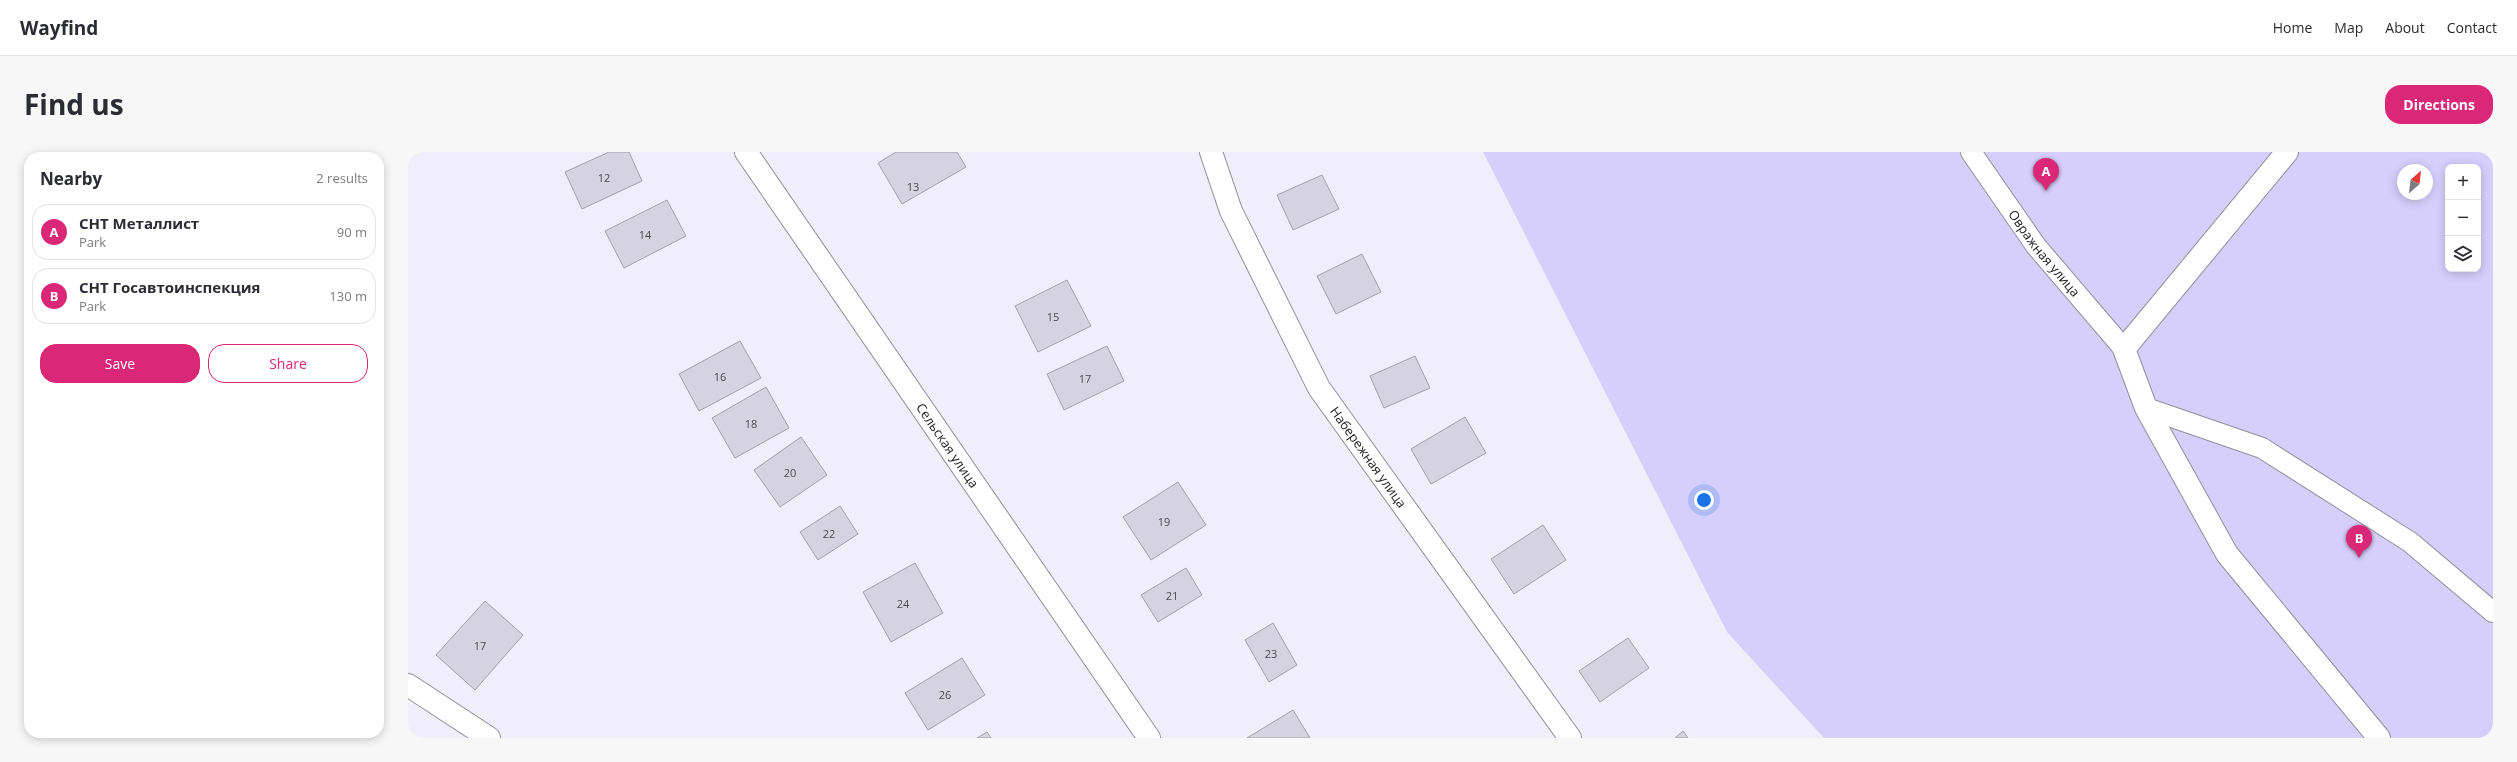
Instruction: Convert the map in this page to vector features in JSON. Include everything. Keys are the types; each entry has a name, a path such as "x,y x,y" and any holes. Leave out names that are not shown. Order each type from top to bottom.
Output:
{"street":[{"name":"Сельская улица","path":"746,152 1148,738"},
{"name":"Набережная улица","path":"1211,152 1231,211 1319,388 1570,738"},
{"path":"2287,152 2124,348 2146,408 2227,554 2379,738"},
{"path":"408,685 489,738"}],"lane":[{"name":"Овражная улица","path":"1971,152 2036,246 2124,348"},
{"path":"2146,408 2262,448 2410,542 2493,612"}],"shaded area":[{"path":"1483,152 2493,152 2493,738 1824,738 1727,632"}],"building":[{"path":"609,152 629,152 642,181 582,209 565,172"},
{"path":"896,152 957,152 966,167 902,204 878,163"},
{"path":"1322,175 1339,209 1293,230 1277,195"},
{"path":"667,200 686,236 624,268 605,231"},
{"path":"1362,254 1381,292 1336,314 1317,276"},
{"path":"1067,280 1091,326 1038,352 1015,306"},
{"path":"740,341 761,378 699,411 679,374"},
{"path":"1107,346 1124,381 1064,410 1047,374"},
{"path":"1415,356 1430,388 1384,408 1370,376"},
{"path":"766,387 789,428 735,458 712,418"},
{"path":"1465,417 1486,453 1431,484 1411,449"},
{"path":"801,437 827,475 780,507 754,470"},
{"path":"1178,482 1206,525 1151,560 1123,517"},
{"path":"840,506 858,534 818,560 800,532"},
{"path":"1543,525 1566,560 1514,594 1491,559"},
{"path":"915,563 943,613 891,642 863,592"},
{"path":"1186,568 1202,595 1158,622 1141,595"},
{"path":"485,601 523,635 475,690 436,655"},
{"path":"1273,623 1297,665 1269,682 1245,640"},
{"path":"1628,638 1649,668 1600,702 1579,671"},
{"path":"962,658 985,695 928,730 905,693"},
{"path":"1293,710 1310,738 1247,738"},
{"path":"1683,731 1688,738 1675,738"},
{"path":"987,732 991,738 977,738"}],"place":[{"name":"СНТ Металлист","path":"2046,191"},
{"name":"СНТ Госавтоинспекция","path":"2359,558"}]}
